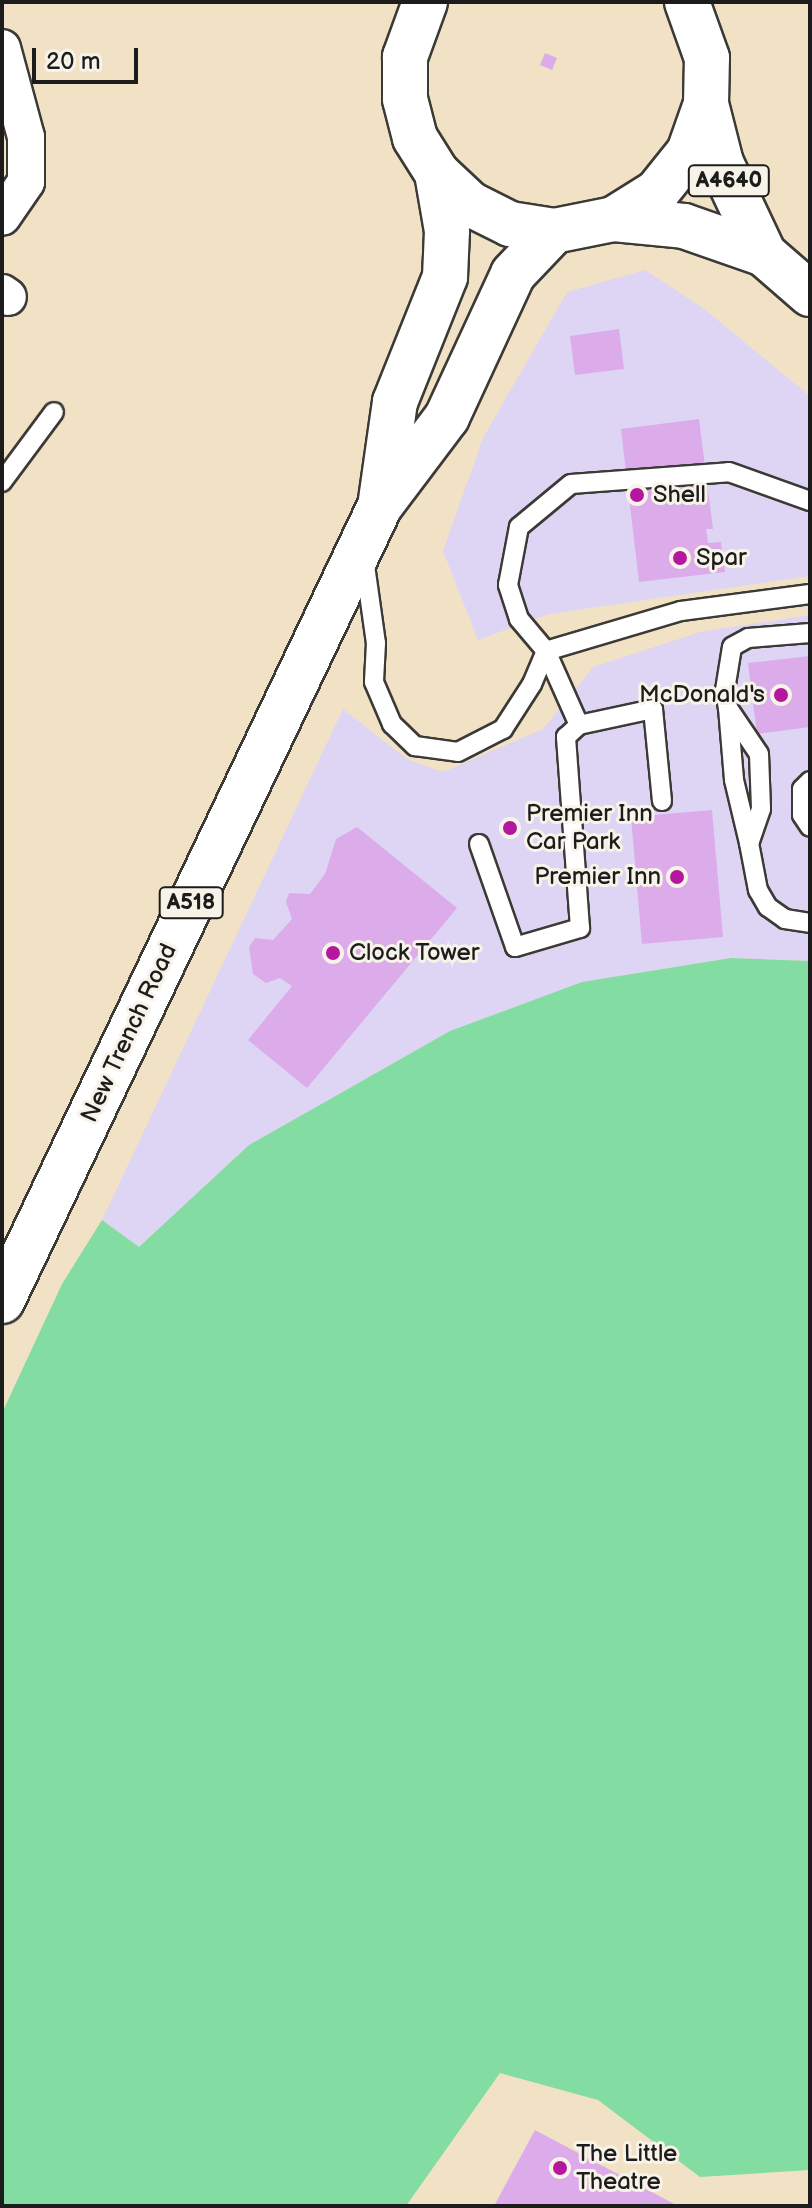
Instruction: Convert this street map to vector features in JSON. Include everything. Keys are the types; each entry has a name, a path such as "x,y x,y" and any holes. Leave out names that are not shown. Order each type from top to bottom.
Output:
{"main road":[{"path":"425,2 405,57 405,99 415,138 437,173 470,204 510,224 554,231 614,219 657,192 689,152 706,104 707,58 687,2"},
{"name":"A4640","path":"706,104 721,163 764,254"},
{"name":"New Trench Road","path":"371,524 395,402 445,277 447,231 437,173"},
{"name":"A4640","path":"614,219 684,226 764,254 810,294"},
{"name":"New Trench Road","path":"2,1301 371,524 447,417 513,274 554,231"}],"street":[{"path":"2,48 26,137 26,182 2,217"}],"lane":[{"path":"2,482 54,412"},
{"path":"579,725 546,651 519,619 508,585 519,527 571,484 729,472 810,501"},
{"path":"371,524 376,643 374,682 392,724 415,746 458,752 503,729 532,684 546,651"},
{"path":"546,651 681,611 810,594"},
{"path":"810,633 748,638 732,647 727,655 734,780 758,890 768,907 785,919 810,923"},
{"path":"728,708 759,754 761,809 749,843"},
{"path":"479,844 515,947 580,928 566,737 579,725 653,709 662,801"},
{"path":"810,781 802,789 802,815 810,827"}],"shaded area":[{"name":"Shell","path":"645,270 703,308 810,396 810,576 549,614 478,640 443,551 483,438 567,292"},
{"path":"810,615 810,961 731,958 582,982 450,1031 249,1145 139,1247 102,1220 343,709 407,759 443,772 543,729 593,667 700,632"}],"green space":[{"path":"731,958 810,961 810,2170 700,2177 598,2100 500,2073 406,2206 2,2206 2,1413 62,1284 102,1220 139,1247 249,1145 450,1031 582,982"}],"building":[{"path":"545,53 557,58 552,70 540,65"},
{"path":"619,329 624,369 575,375 570,336"},
{"path":"699,419 713,529 706,529 708,543 721,542 725,572 639,582 621,429"},
{"name":"McDonald's","path":"810,656 810,727 757,734 748,663"},
{"name":"Premier Inn","path":"712,810 723,937 642,944 631,817"},
{"name":"Clock Tower","path":"357,827 457,908 307,1088 248,1040 292,986 280,978 266,983 253,974 249,947 255,938 273,940 292,919 286,902 289,893 310,894 325,874 336,839"},
{"name":"The Little Theatre","path":"535,2130 678,2206 494,2206"}],"place":[{"name":"Shell","path":"637,495"},
{"name":"Spar","path":"680,558"},
{"name":"McDonald's","path":"781,695"},
{"name":"Premier Inn Car Park","path":"510,828"},
{"name":"Premier Inn","path":"677,877"},
{"name":"Clock Tower","path":"333,953"},
{"name":"The Little Theatre","path":"560,2168"}]}
